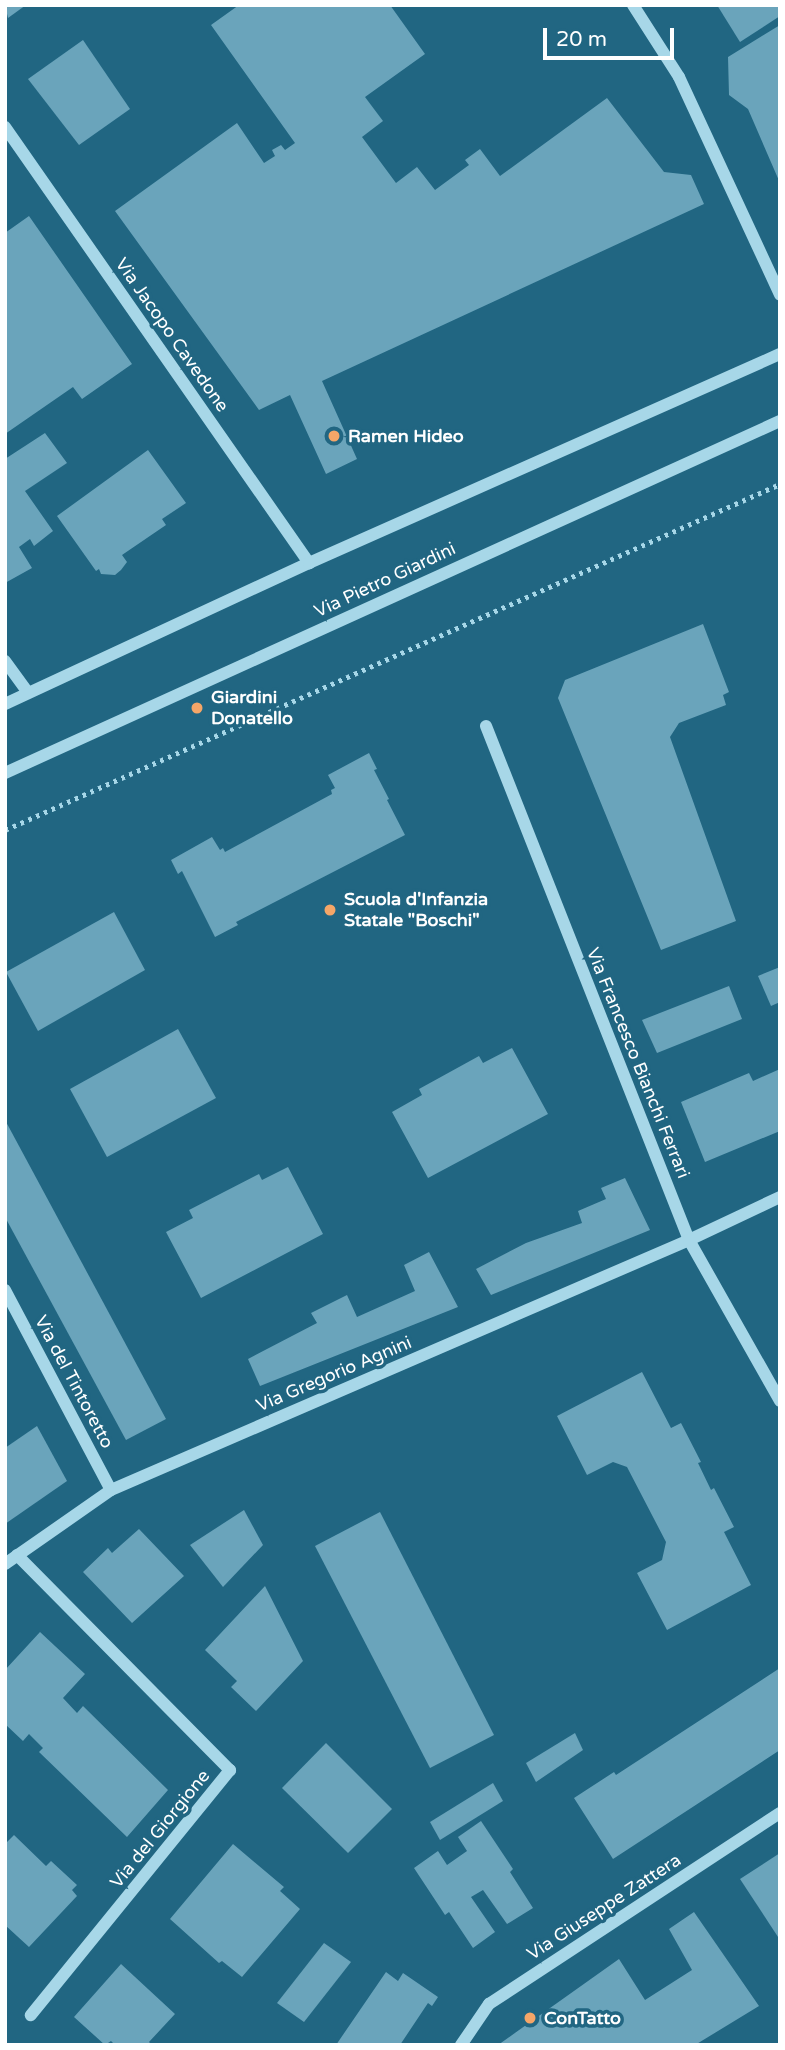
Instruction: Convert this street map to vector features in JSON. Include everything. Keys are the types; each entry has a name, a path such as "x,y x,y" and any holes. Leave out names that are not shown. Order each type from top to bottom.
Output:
{"street":[{"path":"633,5 679,77 780,295"},
{"name":"Via Jacopo Cavedone","path":"5,127 309,563"},
{"path":"5,704 309,563 780,354"},
{"name":"Via Pietro Giardini","path":"5,774 780,421"},
{"path":"5,661 28,693"},
{"name":"Via Francesco Bianchi Ferrari","path":"486,726 689,1240 780,1401"},
{"name":"Via Gregorio Agnini","path":"5,1564 111,1490 689,1240 780,1197"},
{"name":"Via del Tintoretto","path":"5,1290 111,1490"},
{"name":"Via del Giorgione","path":"17,1555 230,1770 31,2015"},
{"name":"Via Giuseppe Zattera","path":"461,2045 489,2004 780,1813"}],"path":[{"path":"5,830 780,484"}],"building":[{"path":"5,5 26,5 8,18"},
{"path":"239,5 390,5 425,54 365,97 383,121 362,137 396,183 417,167 435,190 469,165 465,160 480,149 500,176 607,98 664,172 691,175 704,204 322,381 357,459 326,474 290,395 259,410 115,211 237,123 264,163 275,156 272,150 281,145 285,150 295,143 211,25"},
{"path":"717,5 780,5 780,16 740,42"},
{"path":"780,25 780,183 748,109 729,95 728,57"},
{"path":"83,40 130,109 79,145 28,79"},
{"path":"29,216 132,364 82,399 73,387 5,434 5,233"},
{"path":"45,433 67,463 25,491 53,531 34,546 30,539 19,547 32,568 5,583 5,459"},
{"path":"148,450 186,503 162,519 166,525 122,555 127,562 121,570 115,575 101,574 99,569 96,571 57,516"},
{"path":"703,624 729,692 723,695 726,705 679,723 670,737 736,921 661,950 558,698 565,680"},
{"path":"369,753 377,769 374,770 389,799 387,800 405,835 236,922 238,925 215,937 182,871 178,874 171,860 212,837 220,850 223,848 225,852 332,794 331,790 335,788 328,775"},
{"path":"114,912 145,970 38,1031 6,972"},
{"path":"780,967 780,1002 771,1006 758,976"},
{"path":"729,986 742,1019 657,1053 642,1020"},
{"path":"178,1029 216,1098 107,1157 70,1089"},
{"path":"512,1048 548,1114 428,1178 392,1112 422,1095 419,1089 479,1056 483,1063"},
{"path":"780,1069 780,1131 705,1162 681,1102 749,1073 753,1081"},
{"path":"5,1120 166,1419 126,1440 5,1217"},
{"path":"288,1167 323,1234 201,1298 166,1232 193,1218 189,1210 259,1174 262,1180"},
{"path":"625,1178 650,1230 491,1295 476,1269 526,1243 582,1223 578,1211 606,1199 601,1188"},
{"path":"429,1252 458,1307 260,1386 248,1359 317,1323 311,1313 347,1295 357,1317 415,1291 404,1265"},
{"path":"642,1372 671,1428 681,1423 701,1462 698,1463 711,1490 714,1488 734,1527 724,1532 751,1585 667,1630 637,1573 662,1560 666,1542 627,1467 613,1462 587,1475 557,1416"},
{"path":"37,1426 67,1481 5,1524 5,1448"},
{"path":"244,1510 263,1545 223,1587 190,1545"},
{"path":"380,1512 494,1735 430,1768 315,1546"},
{"path":"139,1529 184,1576 132,1623 83,1572 108,1548 112,1553"},
{"path":"265,1586 303,1661 256,1711 231,1687 237,1681 205,1650"},
{"path":"40,1632 85,1674 63,1698 77,1713 83,1706 168,1790 127,1837 39,1752 43,1748 29,1734 23,1741 5,1724 5,1670"},
{"path":"780,1668 780,1750 613,1859 574,1798 614,1772 616,1775"},
{"path":"575,1733 583,1750 536,1782 526,1763"},
{"path":"326,1743 392,1809 348,1853 282,1788"},
{"path":"493,1783 503,1801 440,1840 430,1822"},
{"path":"481,1821 513,1869 510,1872 533,1908 507,1924 483,1890 471,1897 495,1932 473,1948 449,1912 445,1915 414,1868 438,1851 447,1865 467,1851 458,1837"},
{"path":"14,1835 46,1866 51,1861 77,1885 72,1890 77,1896 29,1947 5,1925 5,1844"},
{"path":"233,1844 284,1887 280,1891 300,1909 242,1977 222,1961 219,1963 170,1919"},
{"path":"780,1853 780,1940 740,1879"},
{"path":"694,1912 759,2006 695,2045 498,2045 619,1959 645,2000 692,1970 669,1929"},
{"path":"324,1943 351,1962 304,2022 277,2003"},
{"path":"121,1964 175,2014 149,2042 152,2045 115,2045 111,2041 105,2045 74,2017"},
{"path":"386,1972 398,1981 403,1973 438,1997 432,2006 428,2003 400,2045 336,2045"}],"place":[{"name":"Ramen Hideo","path":"334,436"},
{"name":"Giardini Donatello","path":"197,708"},
{"name":"Scuola d'Infanzia Statale \"Boschi\"","path":"330,910"},
{"name":"ConTatto","path":"530,2018"}]}
